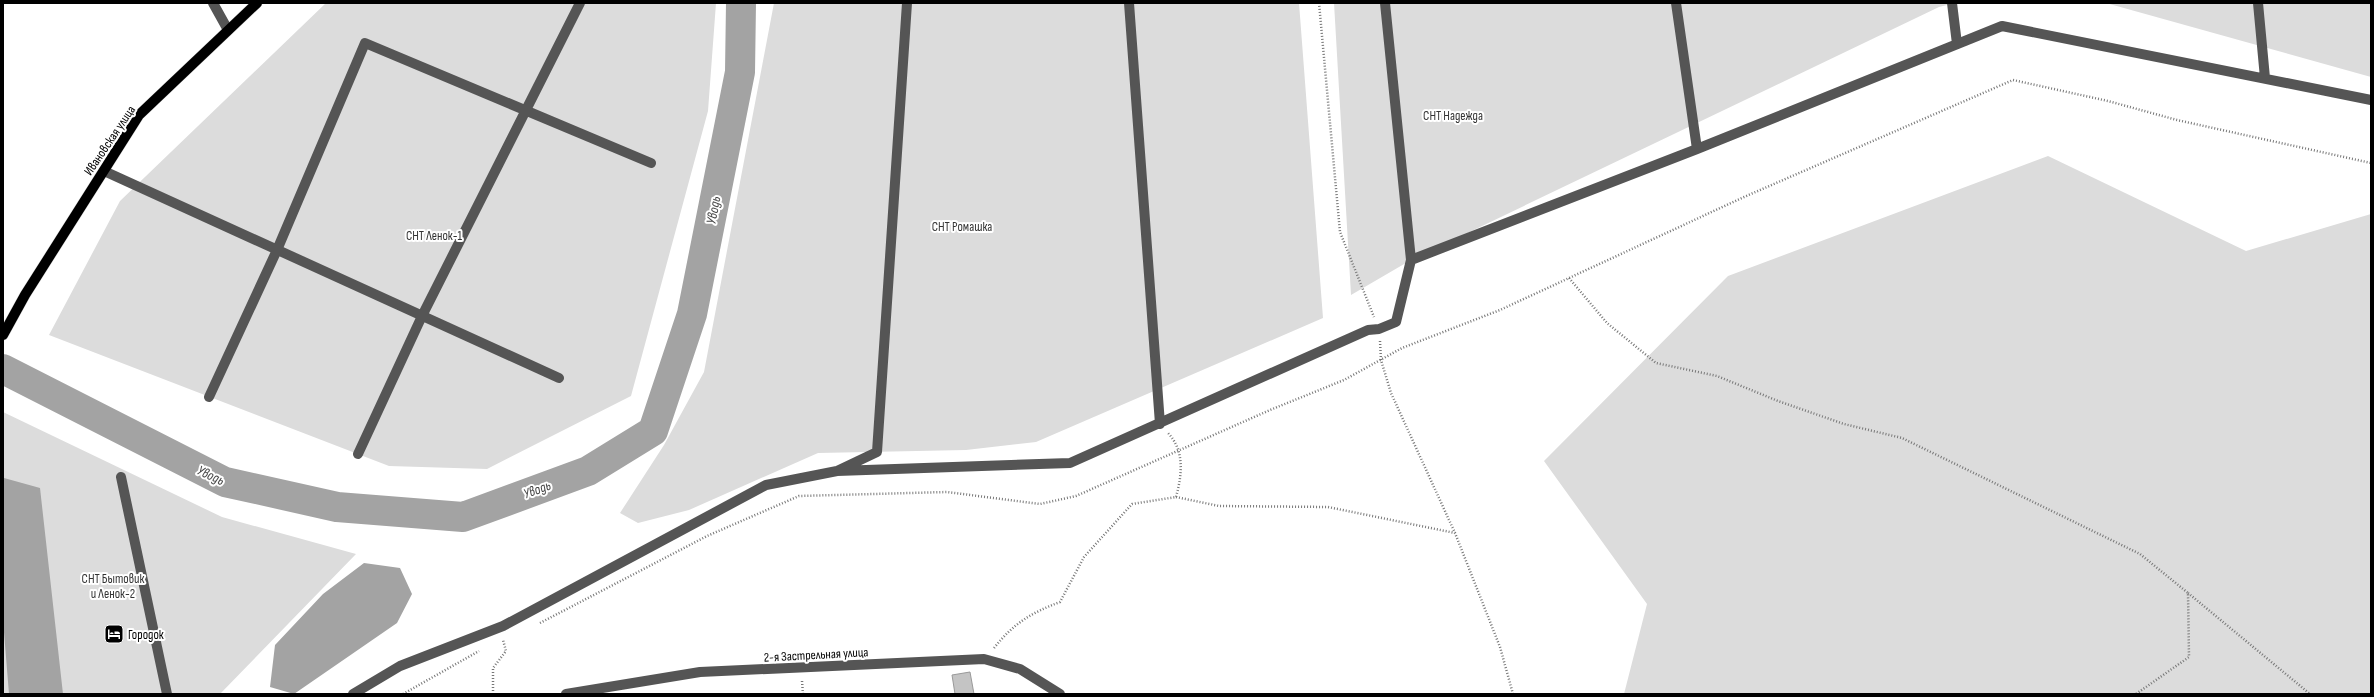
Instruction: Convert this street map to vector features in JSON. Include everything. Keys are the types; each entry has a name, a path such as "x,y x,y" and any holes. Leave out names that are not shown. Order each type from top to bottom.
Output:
{"main road":[{"name":"Ивановская улица","path":"3,335 25,295 139,115 257,3"}],"street":[{"path":"213,3 228,30"},
{"path":"358,454 422,316 580,3"},
{"path":"837,471 877,452 907,3"},
{"path":"1129,3 1160,424"},
{"path":"353,694 400,666 503,626 766,485 837,471 1070,463 1368,330 1379,329 1396,322 1411,260 1385,3"},
{"path":"1676,3 1697,150"},
{"path":"1952,3 1957,44"},
{"path":"2258,3 2265,78"},
{"path":"1411,260 1697,150 2002,26 2371,100"},
{"path":"209,397 277,250 365,43 651,164"},
{"path":"104,171 559,378"},
{"path":"121,477 168,694"},
{"name":"2-я Застрельная улица","path":"566,694 700,672 984,659 1020,669 1060,694"}],"path":[{"path":"1319,3 1340,232 1379,329 1381,360 1391,394 1455,532 1500,647 1513,694"},
{"path":"538,624 707,536 799,496 947,492 1040,504 1076,496 1178,450 1344,380 1402,348 1500,310 1744,197 2013,80 2108,101 2177,120 2371,163"},
{"path":"1569,278 1607,323 1656,363 1717,376 1778,401 1844,424 1902,438 2140,554 2310,694"},
{"path":"1160,424 1177,443 1181,476 1176,497"},
{"path":"984,659 1007,630 1032,612 1060,602 1084,557 1132,504 1176,497 1219,506 1328,506 1455,532"},
{"path":"2136,694 2189,657 2188,593"},
{"path":"496,643 510,637"},
{"path":"493,694 493,668 506,651 503,640"},
{"path":"403,694 483,650"}],"green space":[{"name":"СНТ Ленок-1","path":"326,3 716,3 708,111 631,396 487,469 389,466 49,335 120,201"},
{"name":"СНТ Ромашка","path":"774,3 1299,3 1323,318 1036,442 966,450 818,453 689,510 638,523 620,513 664,445 704,372"},
{"name":"СНТ Надежда","path":"1334,3 1955,3 1939,7 1411,260 1351,295"},
{"path":"2106,3 2371,3 2371,77"},
{"path":"2048,156 2246,251 2371,214 2371,694 1624,694 1647,604 1544,461 1728,276"},
{"name":"СНТ Бытовик и Ленок-2","path":"3,412 222,517 356,554 220,694 3,694"}],"shaded area":[{"path":"4,478 40,488 63,694 9,694 3,620"},
{"path":"364,563 400,568 412,594 397,623 294,694 270,687 275,645 323,594"}],"building":[{"path":"970,672 974,694 955,694 952,675"}],"waterway":[{"name":"Уводь","path":"3,369 225,482 337,507 463,517 588,471 653,431 692,314 740,72 741,3"}],"place":[{"name":"Городок","path":"114,634"}]}
